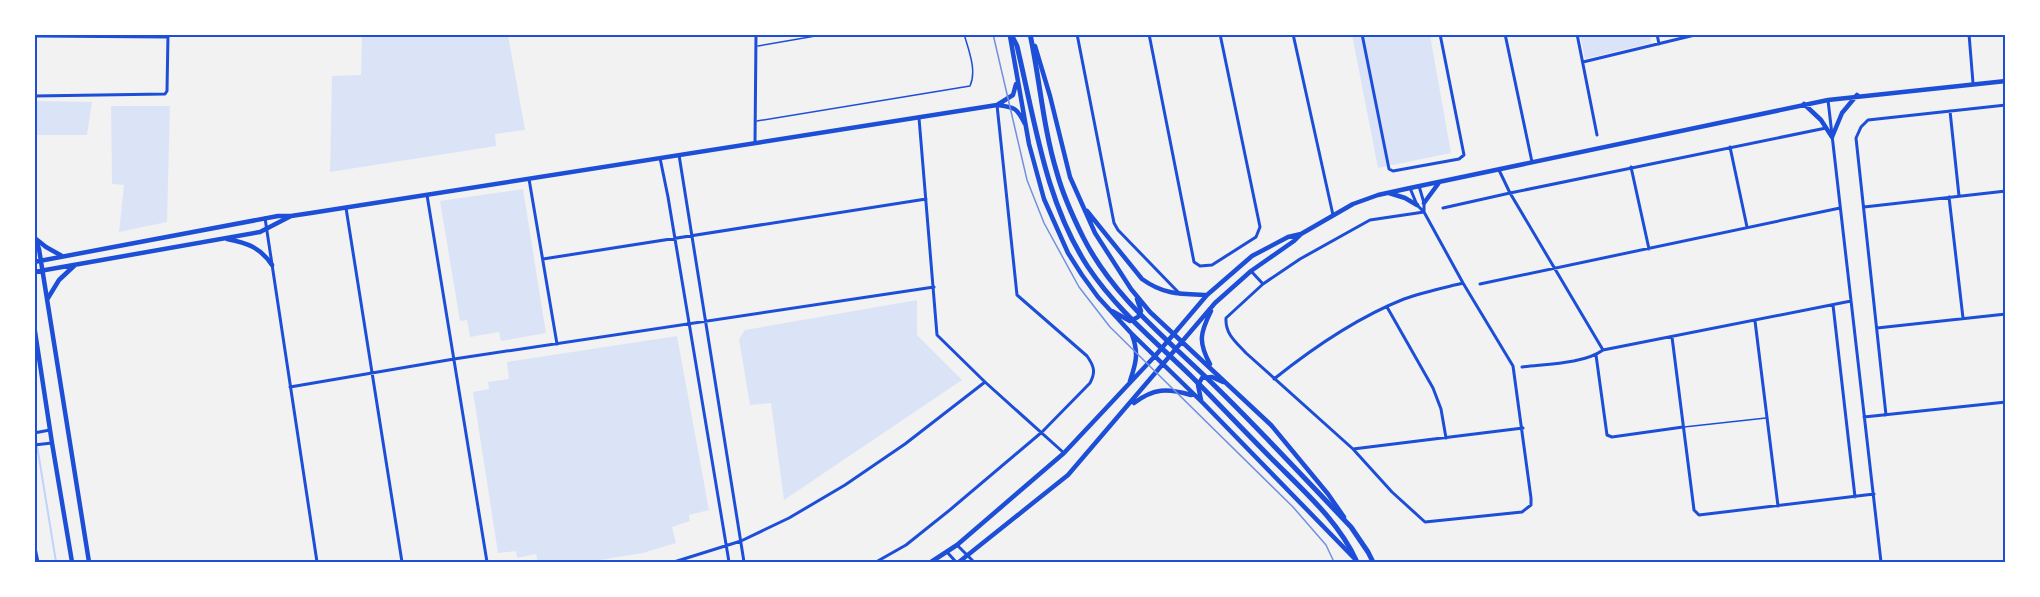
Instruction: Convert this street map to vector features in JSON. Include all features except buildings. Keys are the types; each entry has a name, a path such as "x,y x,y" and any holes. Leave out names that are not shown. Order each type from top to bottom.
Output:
{"highway":[{"path":"1011,34 1017,46 1052,190 1072,238 1089,268 1115,302 1142,331 1311,497 1341,534 1357,561"},
{"path":"1031,36 1040,98 1057,174 1073,215 1095,257 1130,304 1217,388 1351,527 1373,562"}],"main road":[{"path":"1011,34 1025,124 1044,199 1082,275 1109,310 1131,333 1204,404 1357,561"},
{"path":"1031,36 1050,96 1070,177 1095,233 1141,308 1138,317 1130,321 1109,310"},
{"path":"998,105 1013,94 1017,76"},
{"path":"931,562 957,545 1064,453 1155,356 1207,295 1252,256 1364,200 1419,186 1804,104 1857,95 2006,81"},
{"path":"1832,137 1842,113 1857,95"},
{"path":"1804,104 1827,128 1832,137"},
{"path":"34,262 265,218 346,208 998,105 1018,110 1025,124"},
{"path":"1424,204 1440,182"},
{"path":"1388,193 1405,198 1416,205"},
{"path":"1081,204 1142,279 1163,291 1207,295"},
{"path":"34,272 267,229 291,216"},
{"path":"958,562 1068,475 1215,303 1251,271 1294,241 1300,234"},
{"path":"35,237 46,248 63,256"},
{"path":"35,237 43,271 89,562"},
{"path":"224,238 254,246 272,265"},
{"path":"47,299 60,280 75,265"},
{"path":"1131,289 1150,312 1271,425 1328,494 1351,527"},
{"path":"1212,368 1201,342 1205,324 1215,303"},
{"path":"34,325 51,443 72,562"},
{"path":"1129,384 1137,357 1137,348 1131,333"},
{"path":"1204,404 1198,393 1198,385 1202,378 1212,377 1231,386"},
{"path":"1125,409 1147,393 1170,390 1193,395"}],"street":[{"path":"755,143 756,34"},
{"path":"1077,34 1112,213 1118,230 1181,294"},
{"path":"1149,34 1194,262 1200,266 1212,265 1256,237 1260,228 1220,34"},
{"path":"1293,34 1333,215"},
{"path":"1362,34 1389,169 1393,171 1459,159 1464,155 1440,34"},
{"path":"1505,34 1533,163"},
{"path":"1576,34 1598,135"},
{"path":"1657,34 1659,44"},
{"path":"1583,62 1699,34"},
{"path":"1969,34 1973,84"},
{"path":"34,36 168,36 167,91 165,94 34,96"},
{"path":"1828,100 1881,562"},
{"path":"876,562 906,545 1042,432 1090,383 1094,375 1094,365 1087,356 1017,295 998,105"},
{"path":"1886,415 1856,138 1861,127 1868,120 2006,105"},
{"path":"1950,111 1959,196"},
{"path":"918,118 937,335 1064,453"},
{"path":"1443,208 1827,128"},
{"path":"1730,147 1747,228"},
{"path":"678,155 744,562"},
{"path":"660,158 729,562"},
{"path":"1631,167 1649,249"},
{"path":"1499,170 1510,193 1603,350"},
{"path":"529,179 557,344"},
{"path":"1419,186 1424,212"},
{"path":"1410,188 1416,205 1424,212 1463,283 1514,366 1531,505 1522,512 1425,522 1353,449 1246,353 1230,336 1226,327 1226,318 1263,284 1300,259 1370,220 1424,212"},
{"path":"1864,207 2006,191"},
{"path":"427,195 487,562"},
{"path":"1949,197 1963,318"},
{"path":"543,259 926,199"},
{"path":"346,208 402,562"},
{"path":"1480,284 1840,208"},
{"path":"265,218 317,562"},
{"path":"1251,271 1263,284"},
{"path":"1274,379 1326,339 1387,307 1405,299 1463,283"},
{"path":"290,387 454,359 934,287"},
{"path":"1522,367 1582,359 1596,355 1603,350 1851,301"},
{"path":"1833,305 1855,497"},
{"path":"1387,307 1433,388 1441,409 1446,438"},
{"path":"1877,328 2006,314"},
{"path":"1755,321 1778,507"},
{"path":"1672,337 1695,510 1699,515 1874,494"},
{"path":"1596,355 1607,435 1612,438 1683,427"},
{"path":"674,562 741,541 789,518 845,485 905,444 985,382"},
{"path":"1864,417 2006,402"},
{"path":"1353,449 1523,428"},
{"path":"34,433 50,430"},
{"path":"34,445 51,443"},
{"path":"34,543 37,562"},
{"path":"957,545 974,562"},
{"path":"947,552 958,562"}],"lane":[{"path":"757,46 827,34"},
{"path":"756,121 970,86 973,72 964,34"},
{"path":"1683,427 1767,417"}],"shaded area":[{"path":"362,35 508,35 525,130 495,134 496,146 330,172 332,76 361,75"},
{"path":"1352,35 1430,35 1451,153 1378,168"},
{"path":"1580,35 1650,35 1651,43 1585,59"},
{"path":"35,101 92,102 87,135 35,135"},
{"path":"111,106 170,106 167,222 119,232 124,185 112,184"},
{"path":"523,189 546,333 501,341 499,332 470,337 467,320 460,321 440,201"},
{"path":"917,300 917,335 962,380 784,500 771,403 750,405 739,339 745,330"},
{"path":"677,336 709,510 689,515 690,521 672,527 676,543 643,553 587,562 538,562 536,554 517,558 516,551 498,553 473,392 489,389 488,382 509,379 507,362"}],"waterway":[{"path":"34,427 56,562"}],"tram line":[{"path":"993,34 1027,180 1044,223 1079,287 1110,327 1293,507 1326,545 1334,562"}]}
